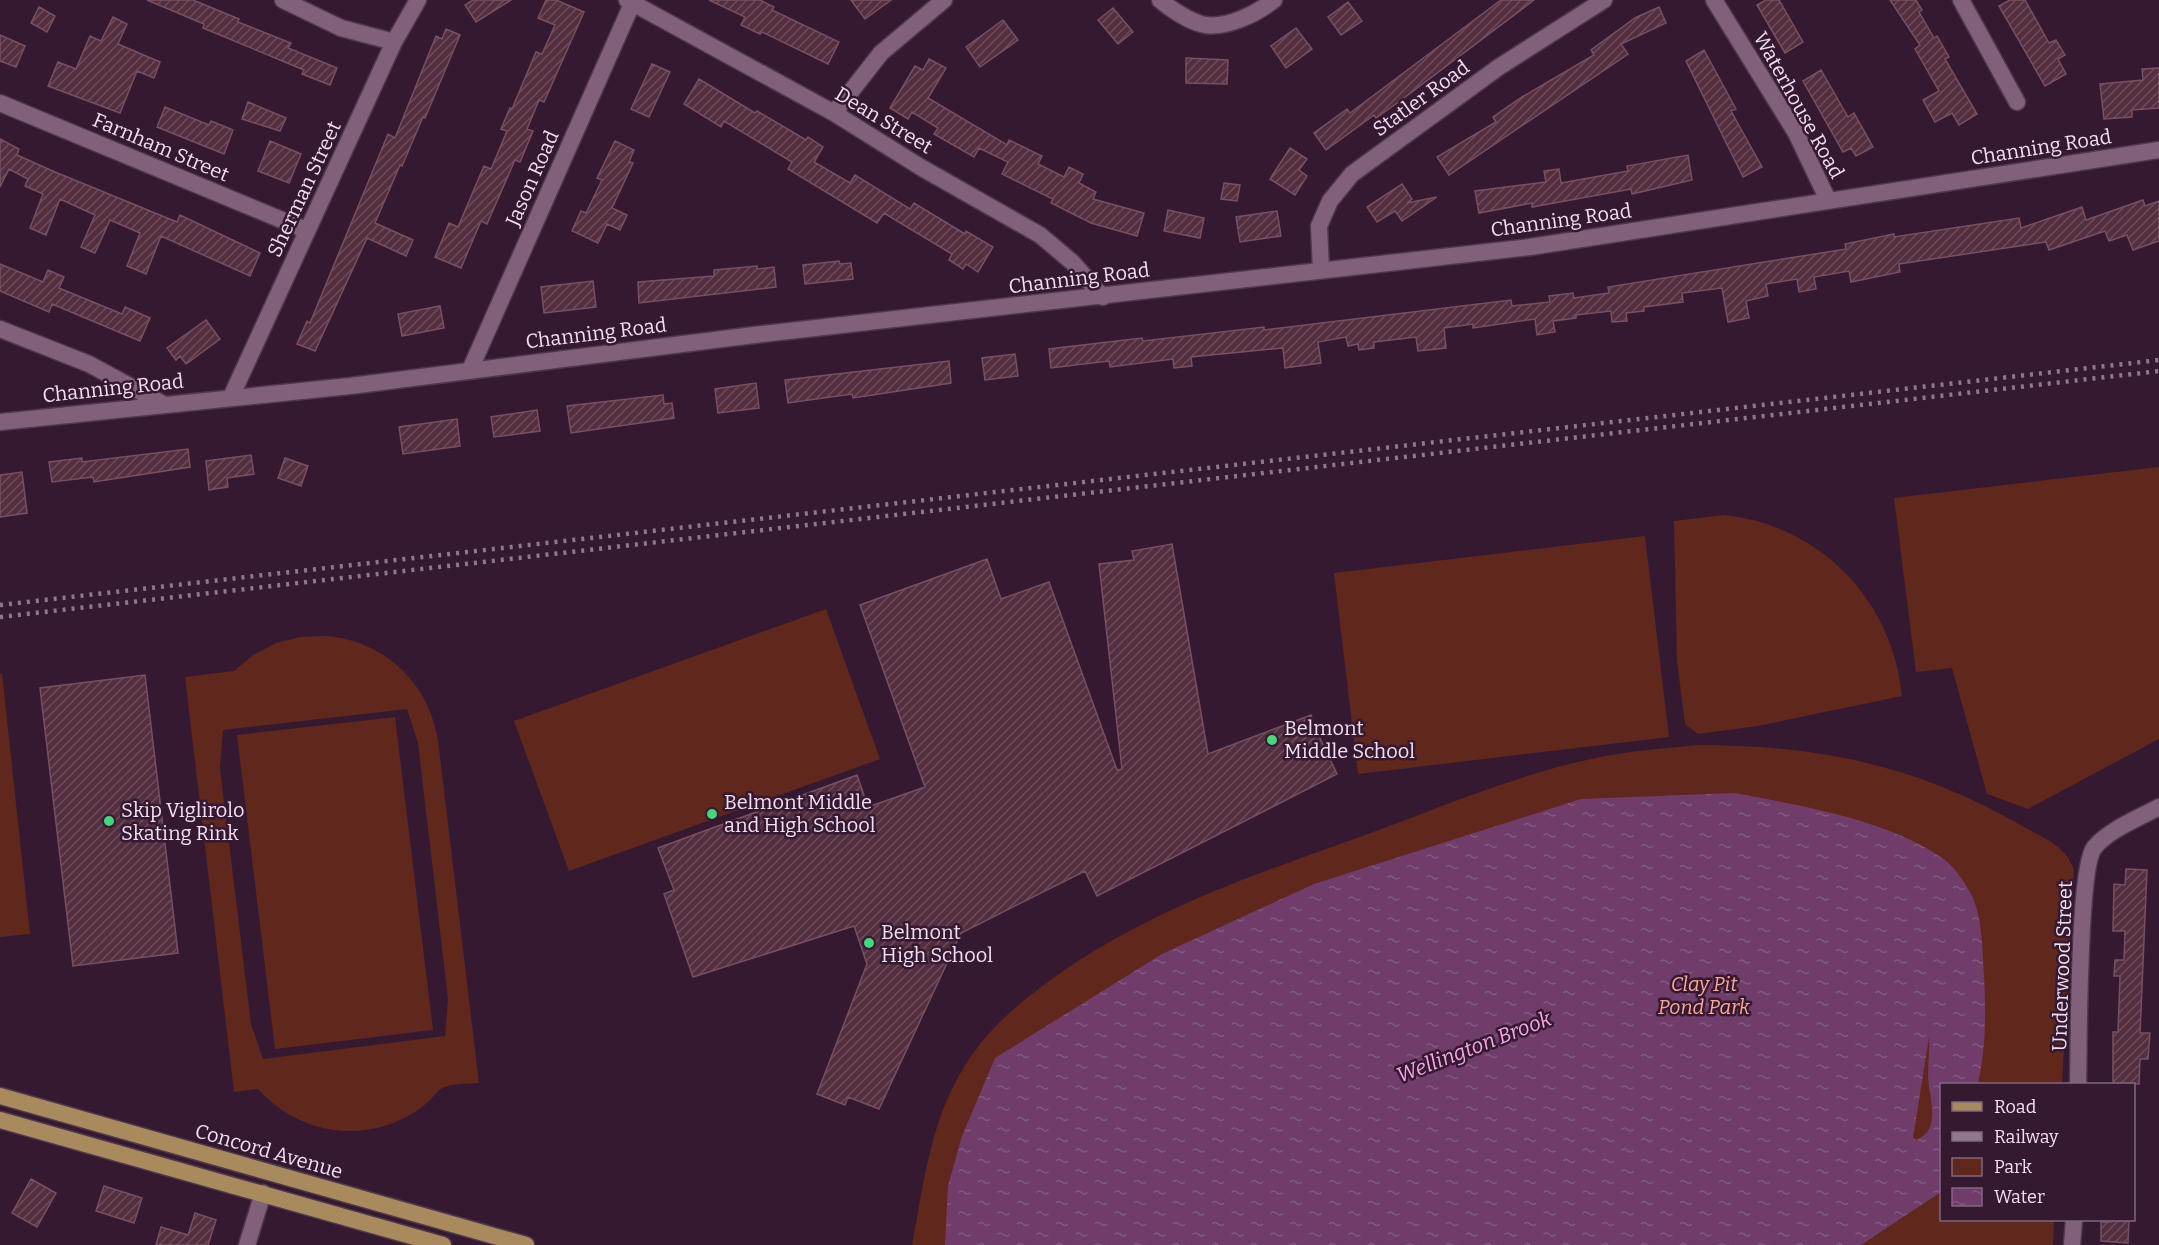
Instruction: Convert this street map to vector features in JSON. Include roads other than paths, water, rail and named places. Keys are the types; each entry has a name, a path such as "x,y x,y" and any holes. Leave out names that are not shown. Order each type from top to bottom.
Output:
{"main road":[{"name":"Concord Avenue","path":"1,1100 481,1239 526,1245"},
{"path":"0,1120 443,1245"}],"street":[{"path":"283,0 341,28 394,42"},
{"name":"Sherman Street","path":"231,397 394,42 409,11 418,0"},
{"path":"834,113 881,53 944,0"},
{"path":"1160,0 1172,10 1205,25 1237,21 1274,0"},
{"name":"Statler Road","path":"1321,270 1319,226 1330,201 1352,174 1500,67 1604,0"},
{"name":"Waterhouse Road","path":"1714,0 1796,133 1828,200"},
{"path":"1961,0 2017,102"},
{"name":"Dean Street","path":"630,2 834,113 922,168 1040,235 1072,262 1103,297"},
{"name":"Jason Road","path":"470,370 630,2"},
{"name":"Farnham Street","path":"0,103 306,230"},
{"name":"Channing Road","path":"0,422 341,387 752,335 1530,247 2159,150"},
{"path":"0,329 89,364 162,404"},
{"name":"Underwood Street","path":"2078,1083 2082,925 2087,866 2092,850 2101,841 2159,807"},
{"path":"247,1245 263,1193"},
{"path":"2072,1245 2074,1221"}],"water":[{"name":"Clay Pit Pond Park","path":"1734,793 1844,816 1900,835 1925,847 1953,868 1971,894 1980,924 1984,975 1985,1030 1978,1083 1940,1083 1940,1193 1861,1245 945,1245 948,1186 962,1136 995,1058 1162,954 1314,884 1581,799","holes":["1929,1037 1928,1075 1932,1121 1924,1135 1916,1140 1913,1138"]}],"railway":[{"path":"0,605 2159,360"},
{"path":"0,617 2159,371"}],"place":[{"name":"Belmont Middle School","path":"1272,740"},
{"name":"Belmont Middle and High School","path":"712,814"},
{"name":"Skip Viglirolo Skating Rink","path":"109,821"},
{"name":"Belmont High School","path":"869,943"}],"water label":[{"name":"Wellington Brook","path":"1474,1047"}]}
